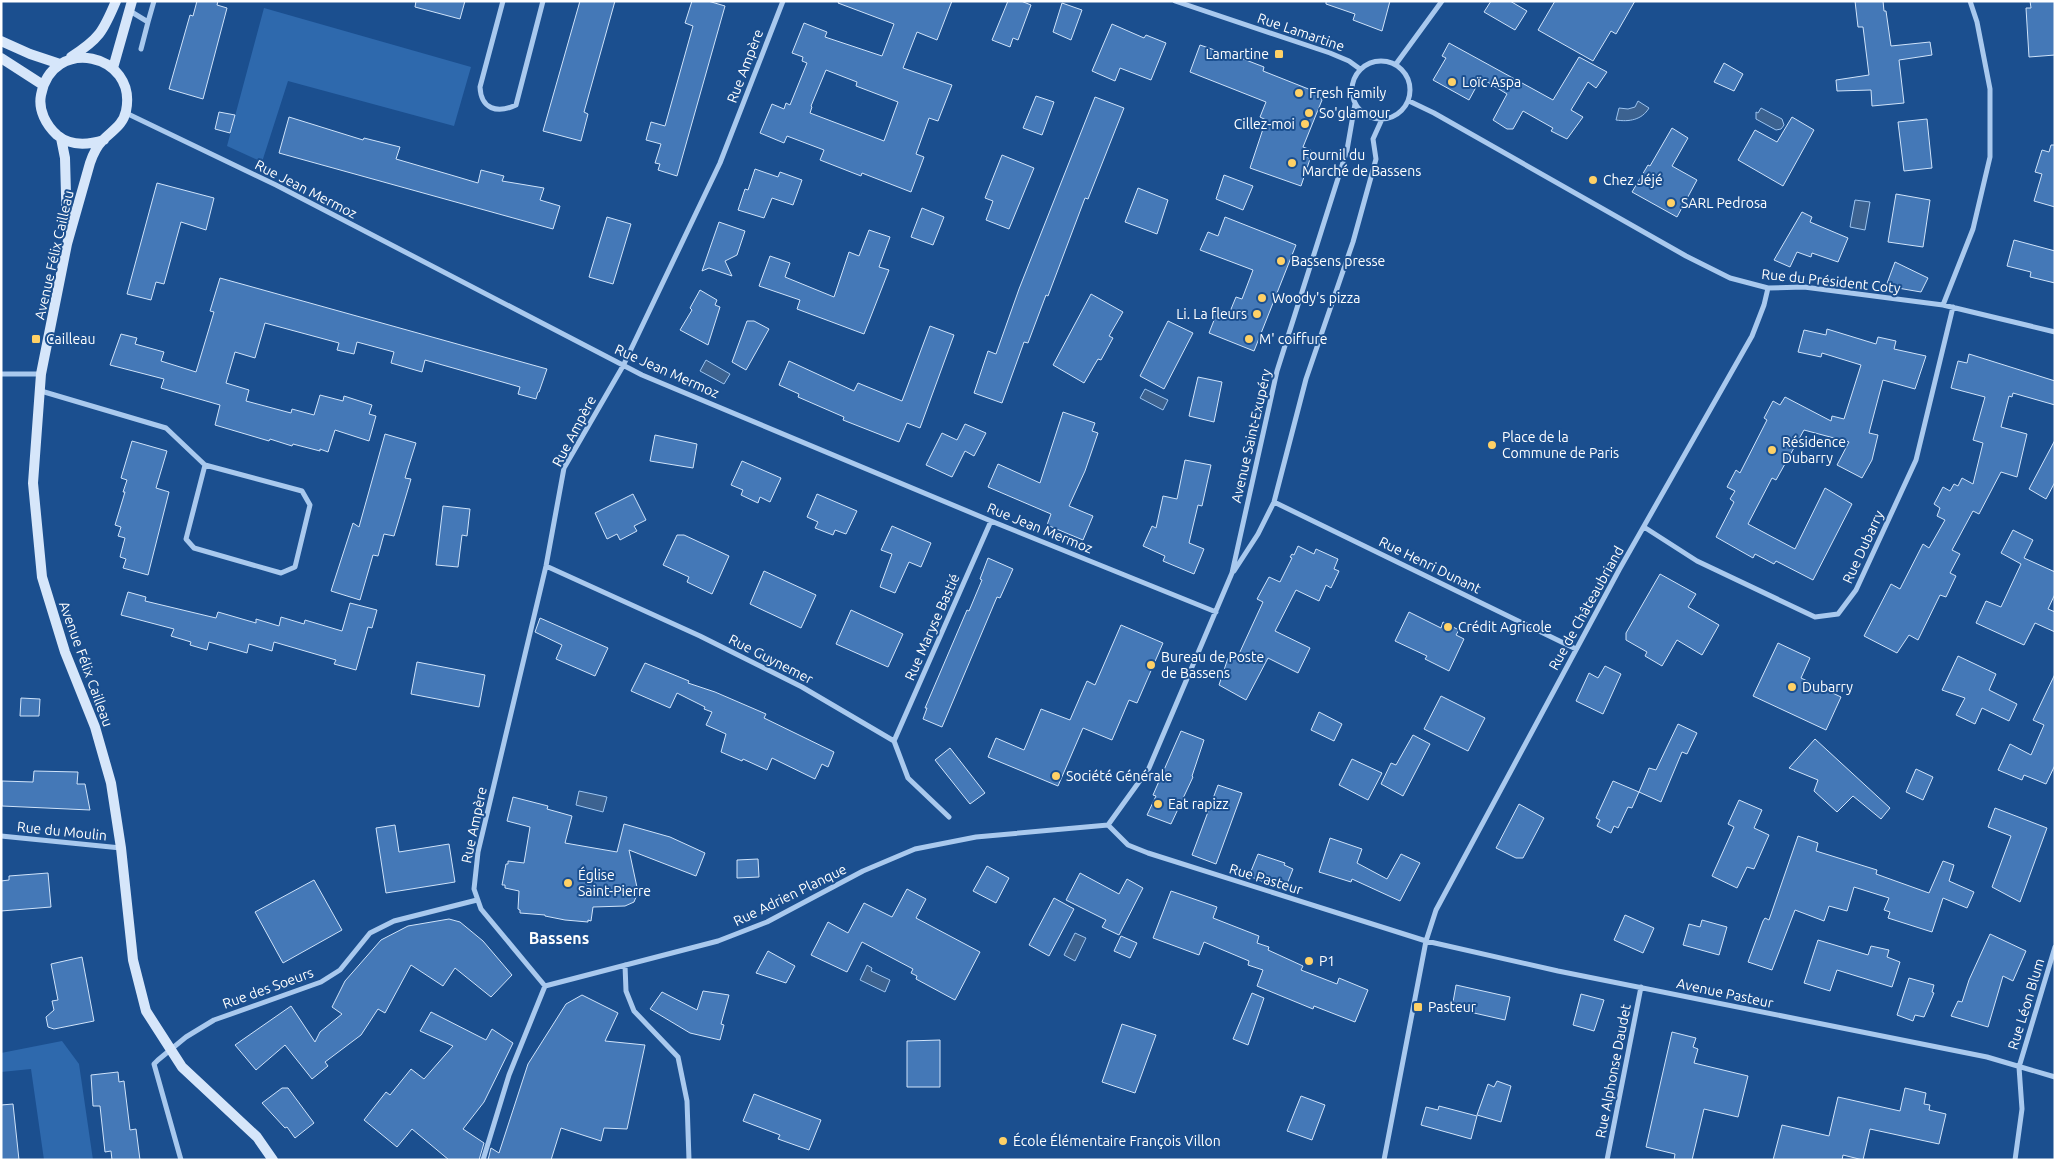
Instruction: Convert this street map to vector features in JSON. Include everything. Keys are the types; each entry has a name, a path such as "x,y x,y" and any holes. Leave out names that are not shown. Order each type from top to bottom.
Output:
{"street":[{"path":"104,140 82,144 61,138 50,128 42,115 40,100 47,77 60,64 97,39 116,1"},
{"path":"141,49 154,1"},
{"path":"503,1 480,98 486,105 506,110 516,105 544,1"},
{"name":"Rue Ampère","path":"477,900 474,889 478,852 546,566 564,468 623,366 720,163 783,1"},
{"name":"Rue Lamartine","path":"1175,1 1330,53 1349,61 1360,69"},
{"path":"1396,64 1442,1"},
{"path":"1943,305 1972,229 1990,157 1990,89 1977,22 1970,1"},
{"path":"113,68 131,6 148,22"},
{"path":"1,41 30,54 60,64 73,58 87,57 101,60 113,68 121,78 126,89 128,101 126,113"},
{"path":"1,58 43,85"},
{"path":"1379,60 1396,64 1409,79 1411,96 1409,101 1404,109 1395,116 1382,119 1367,116 1355,104 1352,96 1355,75 1360,69 1379,60"},
{"name":"Rue du Président Coty","path":"1409,101 1434,113 1686,256 1730,278 1768,288 1804,287 1943,305 2055,332"},
{"name":"Avenue Saint-Exupéry","path":"1108,825 1150,768 1232,573 1277,371 1347,150 1355,104"},
{"name":"Rue Jean Mermoz","path":"126,113 276,184 623,366 991,521 1216,612"},
{"name":"Avenue Félix Cailleau","path":"126,113 116,130 94,152 90,163 67,244 41,374 33,483 42,577 65,652 95,727 111,783 133,960 146,1011 182,1067 257,1137 273,1160"},
{"name":"Avenue Saint-Exupéry","path":"1232,573 1258,534 1274,502 1306,379 1353,242 1376,160 1374,139 1382,119"},
{"path":"61,138 65,158 67,244"},
{"name":"Rue de Châteaubriand","path":"1384,1160 1426,941 1436,910 1576,649 1752,336 1764,305 1768,288"},
{"name":"Rue Dubarry","path":"1644,526 1697,562 1815,617 1838,614 1856,590 1916,460 1952,307"},
{"path":"1,374 41,374"},
{"path":"41,391 166,428 205,464 302,491 310,505 294,567 281,573 194,548 186,539 205,464"},
{"name":"Rue Henri Dunant","path":"1274,502 1576,649"},
{"name":"Rue Maryse Bastié","path":"894,741 991,521"},
{"name":"Rue Guynemer","path":"546,566 700,636 802,687 894,741"},
{"path":"894,741 908,778 949,817"},
{"name":"Rue Pasteur","path":"1108,825 1128,846 1426,941"},
{"name":"Rue Adrien Planque","path":"545,986 718,941 767,922 863,871 915,850 976,837 1108,825"},
{"name":"Rue du Moulin","path":"1,836 120,848"},
{"path":"477,900 481,909 545,986 509,1075 483,1160"},
{"name":"Rue des Soeurs","path":"181,1160 154,1064 170,1050 214,1020 320,982 340,970 370,933 394,921 477,900"},
{"name":"Avenue Pasteur","path":"1426,941 1558,971 1987,1057 2019,1068 2055,1077"},
{"name":"Rue Léon Blum","path":"2019,1068 2055,947"},
{"path":"625,965 626,991 634,1011 678,1057 687,1100 688,1160"},
{"name":"Rue Alphonse Daudet","path":"1607,1160 1641,987"},
{"path":"2015,1160 2022,1109 2019,1068"}],"shaded area":[{"path":"264,8 471,67 454,126 288,81 262,162 227,146"},
{"path":"1638,101 1649,108 1643,115 1626,121 1616,120 1619,108 1628,109 1635,107"},
{"path":"1761,108 1782,119 1784,125 1781,129 1776,130 1756,119 1756,112 1758,113"},
{"path":"1855,200 1870,202 1865,230 1850,227"},
{"path":"706,360 730,374 724,384 700,371"},
{"path":"1145,389 1168,400 1163,410 1140,398"},
{"path":"579,791 607,797 603,812 576,805"},
{"path":"1075,933 1086,938 1075,961 1064,955"},
{"path":"867,965 872,968 871,971 890,980 885,992 860,980"},
{"path":"62,1041 79,1064 93,1160 44,1160 31,1069 1,1072 1,1053"}],"building":[{"path":"197,1 218,1 217,5 227,8 203,99 169,89 190,15 193,16"},
{"path":"416,1 465,1 460,19 415,7"},
{"path":"580,1 615,1 584,112 588,114 581,141 543,131"},
{"path":"692,1 708,1 725,6 677,176 658,170 660,164 655,163 661,144 646,140 651,122 665,126 693,26 685,23"},
{"path":"839,1 952,1 937,40 917,32 903,68 952,85 938,121 929,118 916,154 924,157 911,192 862,173 861,176 820,160 824,150 787,136 784,143 760,133 772,104 784,109 786,103 790,105 807,63 802,61 803,57 792,53 804,23 827,32 825,37 882,56 894,24 838,3","holes":["826,70 857,82 856,86 898,102 884,141 810,113 811,106"]},
{"path":"1008,1 1021,1 1031,5 1018,40 1013,38 1010,47 992,40"},
{"path":"1326,1 1390,1 1382,31 1353,20 1355,14 1326,4"},
{"path":"1491,1 1510,1 1527,11 1515,30 1484,12"},
{"path":"1555,1 1635,1 1616,34 1611,31 1593,61 1538,30"},
{"path":"1855,1 1883,1 1891,46 1930,42 1932,55 1899,60 1904,103 1872,106 1871,90 1837,91 1836,80 1869,75 1863,27 1858,27"},
{"path":"2030,1 2055,1 2055,55 2029,57 2026,8 2031,8"},
{"path":"1062,3 1082,10 1071,40 1053,32"},
{"path":"1112,24 1144,38 1146,35 1166,43 1151,80 1120,68 1115,81 1092,71"},
{"path":"1449,43 1553,100 1579,57 1607,72 1596,88 1588,82 1571,110 1583,117 1567,139 1551,131 1553,128 1523,111 1513,129 1507,129 1493,120 1507,94 1481,78 1469,100 1433,80 1446,58 1442,56"},
{"path":"1200,45 1264,67 1263,71 1316,92 1322,100 1303,147 1311,150 1301,186 1250,168 1266,120 1260,117 1266,102 1190,72"},
{"path":"1724,63 1743,74 1734,91 1714,82"},
{"path":"1036,96 1054,102 1042,135 1023,128"},
{"path":"1095,97 1124,108 1088,199 1085,198 1028,343 1024,342 1002,403 974,393 988,351 996,354 1019,289"},
{"path":"219,112 235,115 230,133 215,129"},
{"path":"289,117 363,140 364,138 400,147 396,159 478,183 481,170 504,176 502,181 544,188 540,200 560,206 553,229 279,153"},
{"path":"1792,117 1814,130 1783,186 1738,160 1755,130 1777,142"},
{"path":"1927,119 1932,168 1904,171 1898,122"},
{"path":"1672,128 1688,138 1672,166 1697,180 1677,217 1632,192"},
{"path":"2051,145 2055,145 2055,207 2034,201 2042,174 2035,172 2042,150 2049,152"},
{"path":"1002,155 1034,168 1009,229 986,220 993,201 985,198"},
{"path":"755,169 778,177 780,172 802,180 793,205 772,198 764,218 738,210 745,189 748,190"},
{"path":"1224,175 1253,186 1243,210 1216,199"},
{"path":"157,183 214,198 206,230 181,222 164,284 156,282 151,300 127,294"},
{"path":"1138,188 1168,200 1157,234 1125,222"},
{"path":"1896,194 1930,200 1923,247 1888,242"},
{"path":"922,208 944,217 933,245 911,237"},
{"path":"1802,212 1812,217 1810,222 1848,238 1838,262 1812,253 1811,257 1797,252 1790,267 1774,260"},
{"path":"607,217 631,224 613,284 589,277"},
{"path":"1225,217 1296,245 1254,351 1209,333 1218,310 1229,314 1236,297 1242,299 1253,270 1200,250 1208,232 1218,236"},
{"path":"719,222 745,231 737,255 725,261 732,276 709,268 702,271"},
{"path":"869,230 890,237 879,267 889,270 864,334 797,309 800,300 759,286 770,256 790,263 785,277 834,297 849,252 859,256"},
{"path":"2014,240 2055,251 2055,283 2030,277 2031,272 2007,266"},
{"path":"1895,262 1928,278 1921,292 1886,286"},
{"path":"220,278 547,369 536,399 518,394 520,387 425,360 422,372 391,363 394,352 357,342 354,354 337,350 339,343 265,323 255,358 235,352 226,383 249,390 246,401 291,413 292,409 314,415 320,395 343,401 344,396 372,405 369,414 376,416 369,441 335,430 328,452 293,444 292,446 270,439 269,441 215,425 220,405 161,388 164,379 110,365 121,334 137,338 135,344 164,352 161,361 196,372 214,312 210,311"},
{"path":"700,290 717,300 715,305 720,307 708,345 680,330 692,310 690,308"},
{"path":"1091,294 1123,312 1109,336 1113,338 1101,360 1098,359 1084,383 1053,365"},
{"path":"747,321 754,321 769,329 746,370 732,362"},
{"path":"1168,321 1193,333 1164,389 1140,376"},
{"path":"930,326 954,335 920,428 907,423 899,442 843,420 844,417 798,397 799,394 779,385 789,361 854,391 858,383 902,401"},
{"path":"1827,329 1876,344 1878,337 1896,341 1894,349 1926,356 1915,389 1883,380 1869,433 1878,435 1872,460 1862,478 1837,465 1849,442 1804,430 1776,480 1772,478 1748,524 1795,549 1825,488 1852,504 1813,580 1776,561 1774,564 1755,554 1753,558 1716,537 1734,502 1730,499 1735,491 1727,487 1736,470 1740,473 1767,420 1764,418 1773,401 1780,405 1785,397 1831,421 1832,416 1844,419 1861,365 1822,353 1821,357 1798,352 1804,330 1826,335"},
{"path":"1969,354 2055,381 2055,405 2013,393 2012,397 2009,396 2001,427 2027,434 2017,477 2001,472 1979,514 1973,511 1952,550 1960,554 1950,573 1956,576 1946,597 1940,595 1918,640 1909,635 1897,653 1864,636 1891,584 1900,589 1923,544 1929,548 1945,520 1937,516 1940,508 1934,504 1943,487 1950,491 1954,484 1958,486 1962,478 1973,484 1983,443 1973,440 1985,397 1951,388 1958,361 1967,363"},
{"path":"1198,377 1222,382 1214,422 1189,416"},
{"path":"1063,412 1095,423 1092,431 1098,433 1085,471 1069,506 1093,516 1083,540 1047,525 1051,514 988,487 998,464 1040,483"},
{"path":"965,424 986,433 974,456 965,451 952,477 926,465 942,433 957,440"},
{"path":"385,434 416,443 405,478 411,479 394,536 384,534 378,556 373,555 360,600 331,591 353,523 359,527"},
{"path":"655,435 697,444 693,468 650,461"},
{"path":"2055,440 2055,482 2046,499 2029,489"},
{"path":"132,441 167,451 156,488 169,492 148,575 123,568 126,559 120,557 125,538 118,536 121,527 115,525 127,480 121,478"},
{"path":"1185,460 1211,465 1202,506 1198,505 1189,543 1204,549 1194,574 1163,561 1165,556 1143,546 1152,526 1156,528 1163,496 1177,499"},
{"path":"742,461 781,478 770,502 760,497 758,503 741,495 743,490 731,485"},
{"path":"633,494 646,520 634,526 637,531 620,540 617,534 607,539 595,513"},
{"path":"817,494 857,511 846,534 835,530 833,535 815,528 818,522 807,517"},
{"path":"443,506 470,509 467,536 462,535 458,567 436,565"},
{"path":"892,526 931,543 921,567 909,562 895,593 880,587 892,554 881,550"},
{"path":"2013,530 2033,540 2024,558 2055,572 2055,594 2048,609 2055,612 2055,632 2035,623 2024,645 1976,623 1986,601 2001,607 2021,564 2001,553"},
{"path":"677,535 684,535 729,556 712,594 687,582 689,577 663,565"},
{"path":"1298,546 1314,554 1316,549 1338,559 1334,569 1339,571 1331,588 1326,585 1319,601 1296,590 1275,631 1310,648 1298,673 1268,658 1246,700 1219,685 1228,658 1232,660 1236,653 1239,654 1263,602 1257,599 1269,577 1280,582 1292,558 1290,557 1292,554 1294,555"},
{"path":"988,558 1013,569 1000,598 997,597 942,727 923,719 927,708 925,708 967,610 969,611 982,580 980,579"},
{"path":"764,571 816,595 801,628 750,604"},
{"path":"1660,574 1696,594 1688,607 1719,625 1702,655 1677,640 1662,666 1645,656 1647,652 1626,640 1626,633"},
{"path":"128,592 146,597 145,601 216,618 218,612 256,623 256,619 279,626 281,617 304,624 305,620 342,631 350,603 377,610 372,628 368,627 356,670 334,664 336,660 274,642 272,651 249,644 247,653 209,642 207,650 190,645 191,642 171,636 174,629 121,615"},
{"path":"851,610 903,634 888,667 836,644"},
{"path":"1409,612 1441,628 1443,622 1459,630 1456,635 1464,639 1449,671 1425,659 1427,656 1395,641"},
{"path":"540,618 608,648 595,676 556,659 562,645 535,632"},
{"path":"1121,625 1163,643 1137,703 1129,700 1112,740 1083,728 1058,786 988,757 996,738 1024,750 1041,709 1070,720 1087,681 1095,685"},
{"path":"1778,643 1810,658 1801,678 1841,697 1826,730 1753,696"},
{"path":"1958,656 1996,674 1989,690 2017,704 2009,721 1982,708 1975,724 1956,715 1965,698 1942,690"},
{"path":"417,662 485,675 479,707 411,694"},
{"path":"645,663 689,681 688,683 715,692 766,714 764,718 834,752 828,767 822,764 815,779 772,758 767,770 721,752 726,734 706,725 712,712 704,709 705,707 677,693 670,708 631,691"},
{"path":"1605,666 1621,674 1603,714 1576,701 1589,673 1598,678"},
{"path":"2055,674 2055,765 2046,784 2024,775 2022,780 1998,770 2010,744 2031,755 2044,725 2033,720"},
{"path":"1441,696 1485,718 1468,751 1424,729"},
{"path":"21,698 40,699 39,716 20,716"},
{"path":"1319,712 1342,724 1334,741 1311,730"},
{"path":"1678,724 1697,733 1687,754 1682,752 1661,802 1639,792 1649,768 1656,770"},
{"path":"1181,731 1204,740 1193,777 1171,824 1147,815 1156,796 1153,795"},
{"path":"1413,735 1430,744 1403,796 1381,784 1391,763 1396,765"},
{"path":"1815,739 1890,808 1881,819 1853,796 1837,812 1814,791 1818,780 1789,768"},
{"path":"950,748 985,793 970,804 935,760"},
{"path":"1352,759 1382,773 1368,800 1339,785"},
{"path":"1916,769 1933,777 1923,800 1906,792"},
{"path":"34,771 78,772 77,784 85,784 90,810 2,806 2,781 33,782"},
{"path":"1613,781 1639,792 1632,808 1628,807 1618,828 1614,826 1611,833 1597,826 1600,820 1596,818"},
{"path":"1218,785 1242,793 1216,864 1192,855"},
{"path":"513,797 548,806 547,809 572,816 565,843 617,852 624,824 670,837 705,853 696,876 629,850 638,892 634,902 625,906 593,907 591,921 588,920 588,922 520,913 518,909 519,891 505,888 505,885 502,885 508,861 524,863 530,827 507,821"},
{"path":"1739,800 1762,810 1754,828 1769,835 1754,869 1747,867 1737,888 1712,876 1734,827 1728,824"},
{"path":"1519,804 1544,818 1523,858 1516,858 1496,848"},
{"path":"1995,808 2047,828 2020,902 1992,887 2011,836 1988,827"},
{"path":"395,825 399,852 449,844 455,882 386,893 376,828"},
{"path":"1798,836 1818,843 1816,851 1877,870 1876,874 1929,893 1943,861 1954,865 1949,881 1974,892 1967,908 1943,898 1932,932 1888,918 1890,912 1884,910 1889,898 1854,887 1847,911 1829,906 1824,921 1795,910 1772,970 1748,962 1763,921 1765,918 1769,920"},
{"path":"1330,838 1362,849 1357,863 1387,879 1401,854 1420,863 1400,901 1352,879 1351,882 1319,872"},
{"path":"1258,854 1285,863 1284,865 1293,869 1287,884 1266,877 1264,882 1249,876"},
{"path":"758,859 759,877 737,878 737,860"},
{"path":"987,866 1009,878 996,903 973,891"},
{"path":"48,873 51,907 1,911 1,881 9,880 9,876"},
{"path":"1080,873 1119,894 1127,879 1143,888 1119,935 1102,927 1106,920 1066,900"},
{"path":"314,880 342,930 283,963 255,912"},
{"path":"907,889 926,899 916,918 980,952 955,1000 916,979 917,976 911,973 913,969 862,942 847,972 811,955 828,922 848,933 864,903 892,917"},
{"path":"1171,891 1217,907 1213,918 1259,936 1257,943 1269,947 1268,950 1303,966 1301,970 1337,984 1339,978 1368,990 1355,1022 1314,1006 1313,1009 1257,986 1263,970 1248,965 1249,961 1204,942 1199,955 1153,938"},
{"path":"1054,898 1074,909 1049,956 1029,945"},
{"path":"1625,915 1654,928 1643,953 1614,940"},
{"path":"449,919 460,922 483,941 512,975 491,997 455,968 443,986 411,965 385,1013 378,1009 361,1035 325,1062 328,1066 312,1079 285,1045 256,1070 235,1045 291,1006 315,1042 320,1032 342,1014 332,1007 345,981 381,940 408,926"},
{"path":"1702,920 1727,927 1719,955 1683,945 1689,924 1700,927"},
{"path":"1990,934 2026,951 2013,981 2003,976 1988,1027 1951,1016 1958,1001 1962,1002 1969,980"},
{"path":"1121,936 1137,943 1130,958 1114,951"},
{"path":"1818,940 1868,955 1871,946 1889,950 1887,957 1900,962 1892,987 1837,970 1830,991 1804,983"},
{"path":"768,951 795,966 786,983 756,973"},
{"path":"82,957 94,1021 54,1029 48,1027 46,1017 54,1010 52,1001 58,1000 51,964"},
{"path":"1909,978 1934,985 1932,992 1934,993 1924,1017 1915,1015 1913,1021 1897,1015"},
{"path":"1456,985 1510,997 1505,1020 1452,1008"},
{"path":"703,991 729,995 721,1024 724,1025 720,1040 690,1033 650,1009 662,992 697,1010"},
{"path":"1252,993 1264,998 1248,1045 1233,1039"},
{"path":"1581,994 1604,1000 1594,1031 1573,1025"},
{"path":"582,995 618,1013 605,1041 645,1045 627,1129 604,1128 601,1141 561,1128 551,1160 488,1160 491,1148 499,1153 528,1064 566,1004"},
{"path":"431,1012 486,1040 492,1029 513,1043 484,1102 463,1129 484,1143 479,1160 449,1160 412,1129 397,1147 364,1120 386,1092 390,1095 411,1069 424,1079 453,1046 420,1031"},
{"path":"1122,1024 1156,1035 1135,1093 1102,1082"},
{"path":"1672,1032 1696,1038 1693,1047 1698,1049 1694,1063 1748,1076 1738,1117 1704,1109 1692,1160 1674,1160 1675,1154 1646,1147"},
{"path":"940,1040 940,1087 907,1087 907,1041"},
{"path":"118,1072 119,1082 124,1081 130,1130 136,1129 140,1160 112,1160 111,1151 105,1152 100,1106 93,1106 91,1075"},
{"path":"1497,1081 1511,1086 1501,1122 1477,1115 1488,1084 1494,1087"},
{"path":"282,1088 288,1088 314,1123 295,1138 287,1127 285,1128 262,1103"},
{"path":"1905,1088 1926,1093 1924,1104 1930,1105 1929,1110 1946,1114 1939,1144 1870,1129 1863,1160 1843,1155 1842,1160 1773,1160 1782,1125 1829,1136 1838,1097 1900,1111"},
{"path":"754,1094 821,1120 809,1150 778,1139 780,1135 743,1121"},
{"path":"1301,1096 1325,1105 1312,1140 1287,1131"},
{"path":"13,1104 19,1160 1,1160 1,1105"},
{"path":"1439,1106 1477,1116 1471,1139 1421,1125 1426,1107 1438,1110"}],"place":[{"name":"Lamartine","path":"1279,54"},
{"name":"Loïc Aspa","path":"1452,82"},
{"name":"Fresh Family","path":"1299,93"},
{"name":"So'glamour","path":"1309,113"},
{"name":"Cillez-moi","path":"1305,124"},
{"name":"Fournil du Marché de Bassens","path":"1292,163"},
{"name":"Chez Jéjé","path":"1593,180"},
{"name":"SARL Pedrosa","path":"1671,203"},
{"name":"Bassens presse","path":"1281,261"},
{"name":"Woody's pizza","path":"1262,298"},
{"name":"Li. La fleurs","path":"1257,314"},
{"name":"Cailleau","path":"36,339"},
{"name":"M' coiffure","path":"1249,339"},
{"name":"Place de la Commune de Paris","path":"1492,445"},
{"name":"Résidence Dubarry","path":"1772,450"},
{"name":"Crédit Agricole","path":"1448,627"},
{"name":"Bureau de Poste de Bassens","path":"1151,665"},
{"name":"Dubarry","path":"1792,687"},
{"name":"Société Générale","path":"1056,776"},
{"name":"Eat rapizz","path":"1158,804"},
{"name":"Église Saint-Pierre","path":"568,883"},
{"name":"P1","path":"1309,961"},
{"name":"Pasteur","path":"1418,1007"},
{"name":"École Élémentaire François Villon","path":"1003,1141"}],"district":[{"name":"Bassens","path":"559,938"}]}
